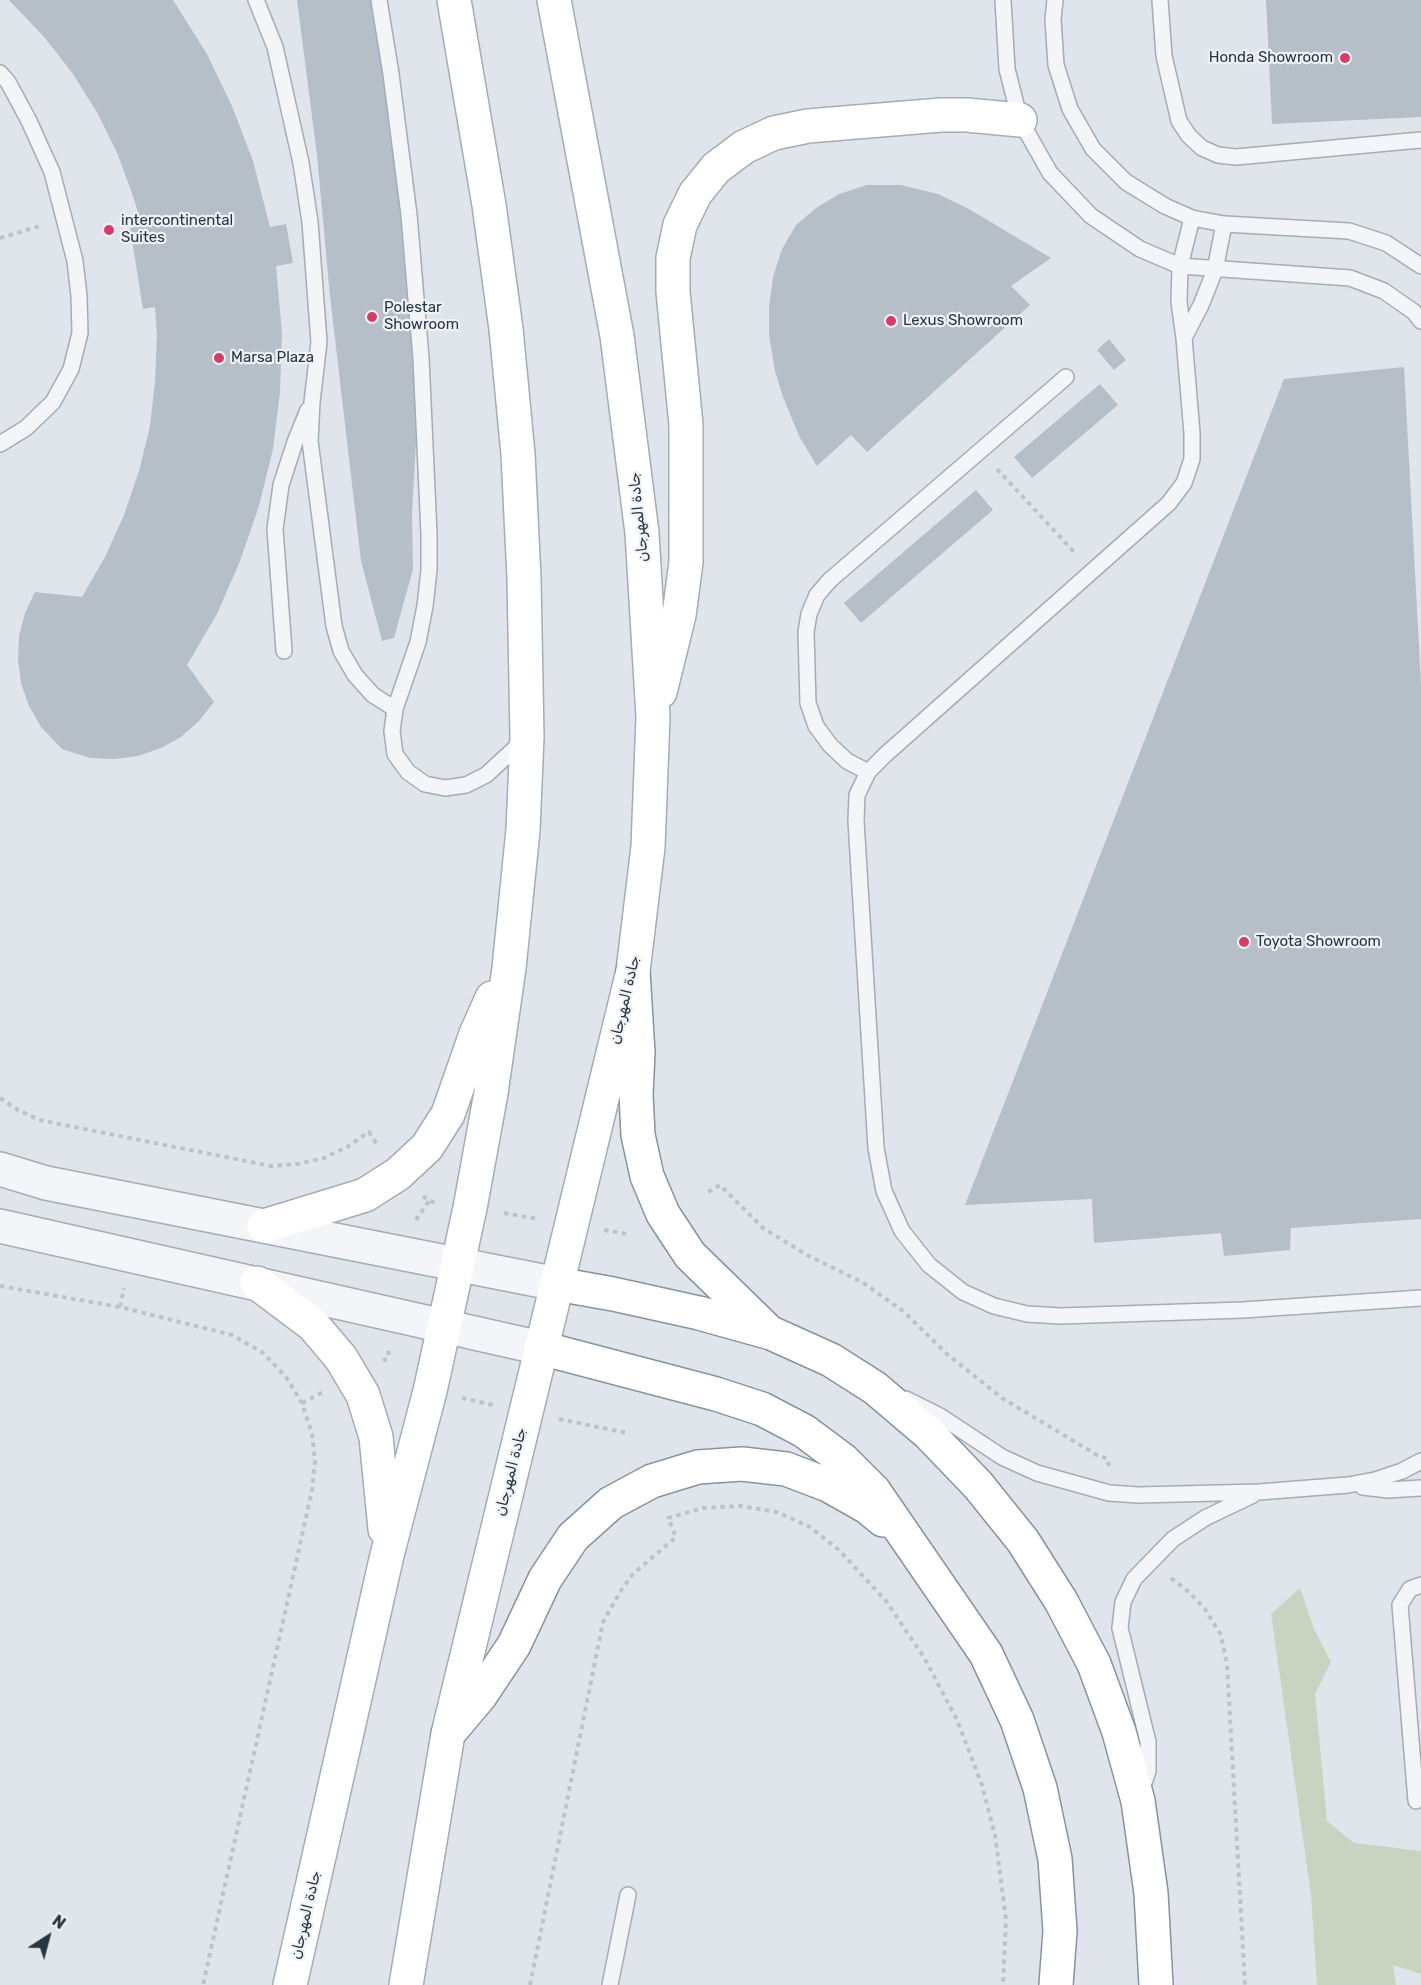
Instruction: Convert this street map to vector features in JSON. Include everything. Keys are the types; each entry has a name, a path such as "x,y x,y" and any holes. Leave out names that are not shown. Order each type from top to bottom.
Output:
{"main road":[{"name":"جادة المهرجان","path":"290,1985 387,1555 430,1391 470,1208 491,1093 509,968 523,830 527,737 519,465 506,329 489,205 454,0"},
{"name":"جادة المهرجان","path":"406,1985 448,1734 633,971 648,847 653,717 642,533 617,336 554,0"},
{"path":"653,717 675,636 686,562 686,425 673,292 673,258 680,225 695,194 716,168 725,161 744,147 774,133 808,126 941,115 1020,120"},
{"path":"264,1226 365,1195 398,1174 427,1147 448,1114 476,1034 509,968"},
{"path":"633,971 638,1042 636,1094 638,1135 647,1176 663,1214 690,1255 771,1333"},
{"path":"257,1283 313,1326 341,1358 363,1395 376,1437 387,1555"},
{"path":"557,1284 614,1293 699,1313 771,1333 831,1360 875,1388 929,1434 978,1485 1023,1541 1061,1601 1094,1664 1119,1732 1138,1801 1150,1893 1156,1985"},
{"path":"541,1348 716,1394 762,1409 804,1431 843,1460 874,1491 986,1654 1017,1720 1041,1788 1055,1859 1060,1931 1056,1985"},
{"path":"448,1734 480,1696 514,1644 545,1580 573,1538 611,1503 652,1481 698,1467 742,1464 786,1469 828,1485 867,1508 908,1540"}],"street":[{"path":"0,1170 46,1183 557,1284"},
{"path":"0,1226 541,1348"}],"lane":[{"path":"256,0 275,47 301,163 310,222 319,342 312,402 311,451 334,626 341,651 355,675 373,695 395,709"},
{"path":"379,0 409,215 421,358 429,534 429,570 425,606 418,642 395,709 392,731 395,754 408,772 425,784 445,788 466,785 486,775 527,737"},
{"path":"1003,0 1007,69 1020,120 1050,173 1091,216 1140,249 1180,266 1350,278 1384,291 1414,312 1421,321"},
{"path":"1054,0 1056,65 1070,109 1093,149 1126,182 1165,206 1192,218 1224,224 1349,231 1386,243 1421,266"},
{"path":"1160,0 1164,56 1179,121 1189,136 1202,148 1218,155 1236,157 1421,140"},
{"path":"0,73 8,82 29,121 52,172 75,261 80,333 71,369 53,402 26,428 0,444"},
{"path":"1192,218 1180,266 1179,302 1192,433 1192,459 1184,483 1168,503 868,772 857,795 856,821 876,1148 884,1191 902,1231 929,1265 963,1292 994,1306 1027,1314 1061,1316 1243,1310 1421,1298"},
{"path":"1184,338 1215,270 1224,224"},
{"path":"868,772 847,761 830,745 816,726 808,703 806,632 809,614 817,595 830,580 1066,377"},
{"path":"284,651 275,529 281,484 312,402"},
{"path":"875,1388 909,1400 940,1416 1002,1457 1036,1473 1109,1493 1138,1495 1259,1492 1348,1485 1375,1480 1402,1471 1421,1461"},
{"path":"1348,1485 1388,1490 1421,1488"},
{"path":"1138,1801 1148,1772 1148,1742 1120,1628 1122,1602 1134,1579 1149,1561 1173,1539 1205,1518 1259,1492"},
{"path":"1416,1801 1400,1605 1410,1589 1421,1585"},
{"path":"610,1985 628,1895"}],"path":[{"path":"0,238 65,219"},
{"path":"980,451 1093,571"},
{"path":"0,1098 39,1120 271,1166 297,1164 324,1158 347,1148 369,1132 398,1174 429,1202 627,1234"},
{"path":"708,1192 720,1185 763,1228 807,1255 862,1282 903,1311 947,1354 1002,1398 1097,1455 1108,1459 1109,1493"},
{"path":"0,1286 120,1307 232,1335 262,1352 286,1377 302,1402 312,1434 315,1461 312,1490 203,1985"},
{"path":"530,1985 603,1622 633,1574 676,1537 668,1518 703,1508 741,1506 777,1512 810,1527 840,1550 886,1601 925,1659 957,1720 982,1785 995,1835 1006,1919 1003,1985"},
{"path":"1149,1561 1189,1592 1205,1610 1221,1635 1227,1664 1245,1985"}],"green space":[{"path":"1300,1588 1314,1629 1331,1662 1315,1694 1327,1821 1354,1843 1421,1851 1421,1974 1393,1965 1396,1985 1317,1985 1311,1895 1271,1614"}],"building":[{"name":"Marsa Plaza","path":"9,0 173,0 207,54 232,106 253,161 270,227 286,224 293,263 276,266 282,333 280,392 273,449 259,506 240,561 217,614 187,665 214,702 199,721 181,737 161,748 138,756 115,759 90,758 62,749 41,727 29,706 21,683 18,660 19,636 25,613 35,592 82,597 105,557 124,515 139,471 150,426 157,335 155,307 143,309 130,228 142,226 118,155 98,114 73,74 45,38"},
{"name":"Polestar Showroom","path":"297,0 374,0 402,196 418,406 412,514 413,569 394,638 382,641 361,561 330,296 317,155"},
{"name":"Honda Showroom","path":"1266,0 1421,0 1421,117 1272,124"},
{"name":"Lexus Showroom","path":"867,185 901,185 938,194 969,209 1051,258 1011,286 1030,305 867,452 851,435 817,466 799,436 775,371 769,335 769,307 773,277 782,249 796,225 816,208 839,194"},
{"path":"1109,339 1126,360 1114,370 1097,350"},
{"name":"Toyota Showroom","path":"1404,367 1421,684 1421,1219 1291,1228 1290,1250 1224,1256 1221,1233 1094,1243 1092,1199 965,1205 1284,379"},
{"path":"1100,384 1118,405 1032,478 1014,457"},
{"path":"976,490 993,510 861,623 844,603"}],"place":[{"name":"Honda Showroom","path":"1345,58"},
{"name":"intercontinental Suites","path":"109,230"},
{"name":"Polestar Showroom","path":"372,317"},
{"name":"Lexus Showroom","path":"891,321"},
{"name":"Marsa Plaza","path":"219,358"},
{"name":"Toyota Showroom","path":"1244,942"}]}
